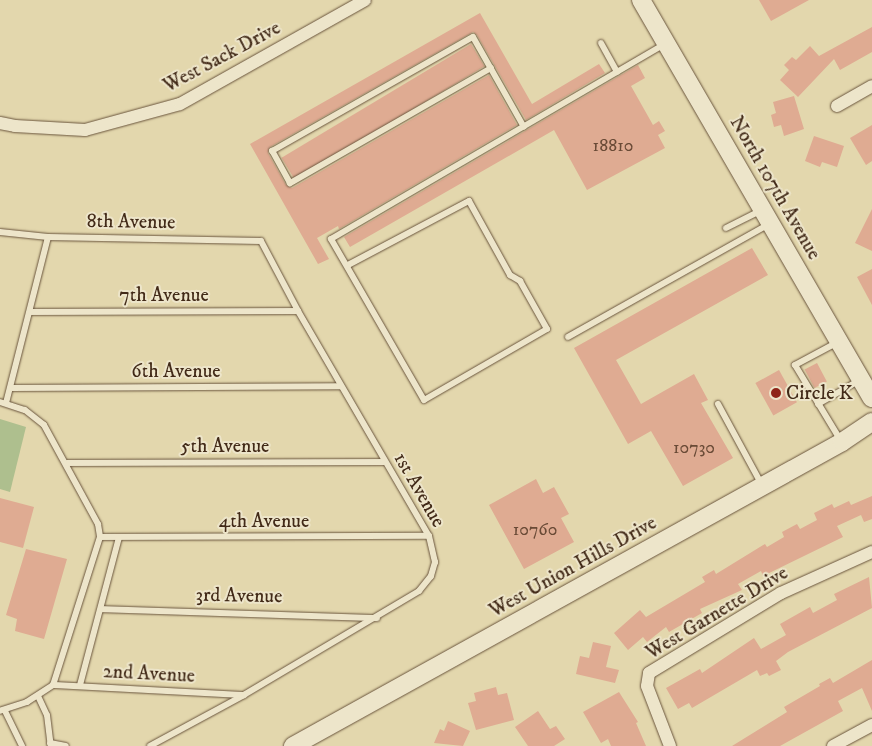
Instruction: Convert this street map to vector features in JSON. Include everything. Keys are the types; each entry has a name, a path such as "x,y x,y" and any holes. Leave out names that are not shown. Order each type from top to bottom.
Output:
{"main road":[{"name":"North 107th Avenue","path":"641,0 872,398"},
{"name":"West Union Hills Drive","path":"293,746 842,442 872,422"}],"street":[{"name":"West Sack Drive","path":"0,123 15,126 85,130 180,104 365,0"},
{"path":"837,106 872,86"},
{"name":"West Garnette Drive","path":"670,746 647,686 649,673 780,594 872,552"},
{"path":"833,746 872,726"}],"lane":[{"path":"490,68 290,183 272,151 473,37 524,127"},
{"path":"601,42 617,72"},
{"path":"348,266 470,201 510,275 520,280 547,329 424,400 331,239 666,43"},
{"path":"726,228 766,216"},
{"path":"568,337 766,216"},
{"name":"8th Avenue","path":"0,232 48,236 261,240"},
{"path":"22,746 3,711 38,696 53,685 100,537 98,524 67,463 40,420 3,403 11,388 48,236"},
{"name":"1st Avenue","path":"150,746 244,695 377,618 426,584 435,562 429,536 384,462 298,311 261,240"},
{"name":"7th Avenue","path":"30,312 298,311"},
{"path":"838,342 795,365 842,442"},
{"path":"818,404 861,380"},
{"name":"6th Avenue","path":"11,388 341,386"},
{"path":"718,404 762,486"},
{"name":"5th Avenue","path":"67,463 384,462"},
{"name":"4th Avenue","path":"100,537 429,536"},
{"path":"80,685 119,537"},
{"name":"3rd Avenue","path":"101,609 377,618"},
{"name":"2nd Avenue","path":"53,685 244,695"},
{"path":"38,696 47,715 51,745 66,746"}],"green space":[{"path":"0,419 26,427 10,492 0,489"}],"building":[{"path":"759,0 809,0 771,21"},
{"path":"480,13 532,104 599,64 605,73 526,120 477,35 473,32 270,147 268,153 286,185 292,188 489,75 517,125 339,229 338,226 317,238 329,259 318,264 250,144"},
{"path":"872,27 872,52 840,70 834,59 798,97 780,80 789,70 784,65 792,57 796,60 810,46 819,56"},
{"path":"471,44 484,66 295,180 282,158"},
{"path":"638,65 645,78 631,86 653,125 659,121 665,131 658,135 665,148 587,190 554,130 350,247 344,237"},
{"path":"794,96 804,129 784,136 781,125 774,127 771,115 776,113 773,102"},
{"path":"872,125 872,161 866,165 850,138"},
{"path":"814,136 844,146 837,167 822,162 820,167 805,161"},
{"path":"872,209 872,251 855,243"},
{"path":"752,248 768,275 616,360 641,404 694,374 708,400 701,403 733,458 683,486 651,431 628,444 574,348"},
{"path":"872,269 872,305 857,277"},
{"path":"817,363 827,382 814,388 805,370"},
{"name":"Circle K","path":"779,370 797,402 773,415 755,383"},
{"path":"536,479 543,493 554,487 569,514 561,518 574,542 524,569 489,505"},
{"path":"872,496 872,519 864,522 861,515 837,526 843,537 763,576 761,571 738,584 742,590 700,609 702,613 669,632 666,627 647,642 643,637 628,650 614,633 640,610 646,617 705,582 702,577 714,570 716,574 765,544 767,547 784,537 782,532 797,524 800,529 817,520 814,513 832,504 834,508 849,501 851,505"},
{"path":"0,498 34,507 23,548 0,542"},
{"path":"26,549 67,559 44,639 15,631 17,619 6,615"},
{"path":"869,577 872,608 788,652 776,661 781,670 769,676 767,673 760,676 757,670 692,708 689,703 678,709 666,688 700,669 702,673 754,638 761,649 786,635 780,624 810,607 813,613 837,600 834,594"},
{"path":"593,642 611,646 606,667 619,670 615,683 576,674 580,656 589,658"},
{"path":"872,660 872,711 862,688 838,701 843,711 780,746 732,746 787,712 784,707 820,686 819,684 830,678 833,683"},
{"path":"496,687 498,695 507,693 514,720 476,730 468,703 476,701 474,693"},
{"path":"619,692 638,722 636,723 646,746 611,746 608,739 601,743 583,712"},
{"path":"538,711 550,729 556,726 565,739 554,746 528,746 515,727"},
{"path":"448,721 470,731 463,746 434,743 440,729 444,731"}],"place":[{"name":"Circle K","path":"776,393"}]}
